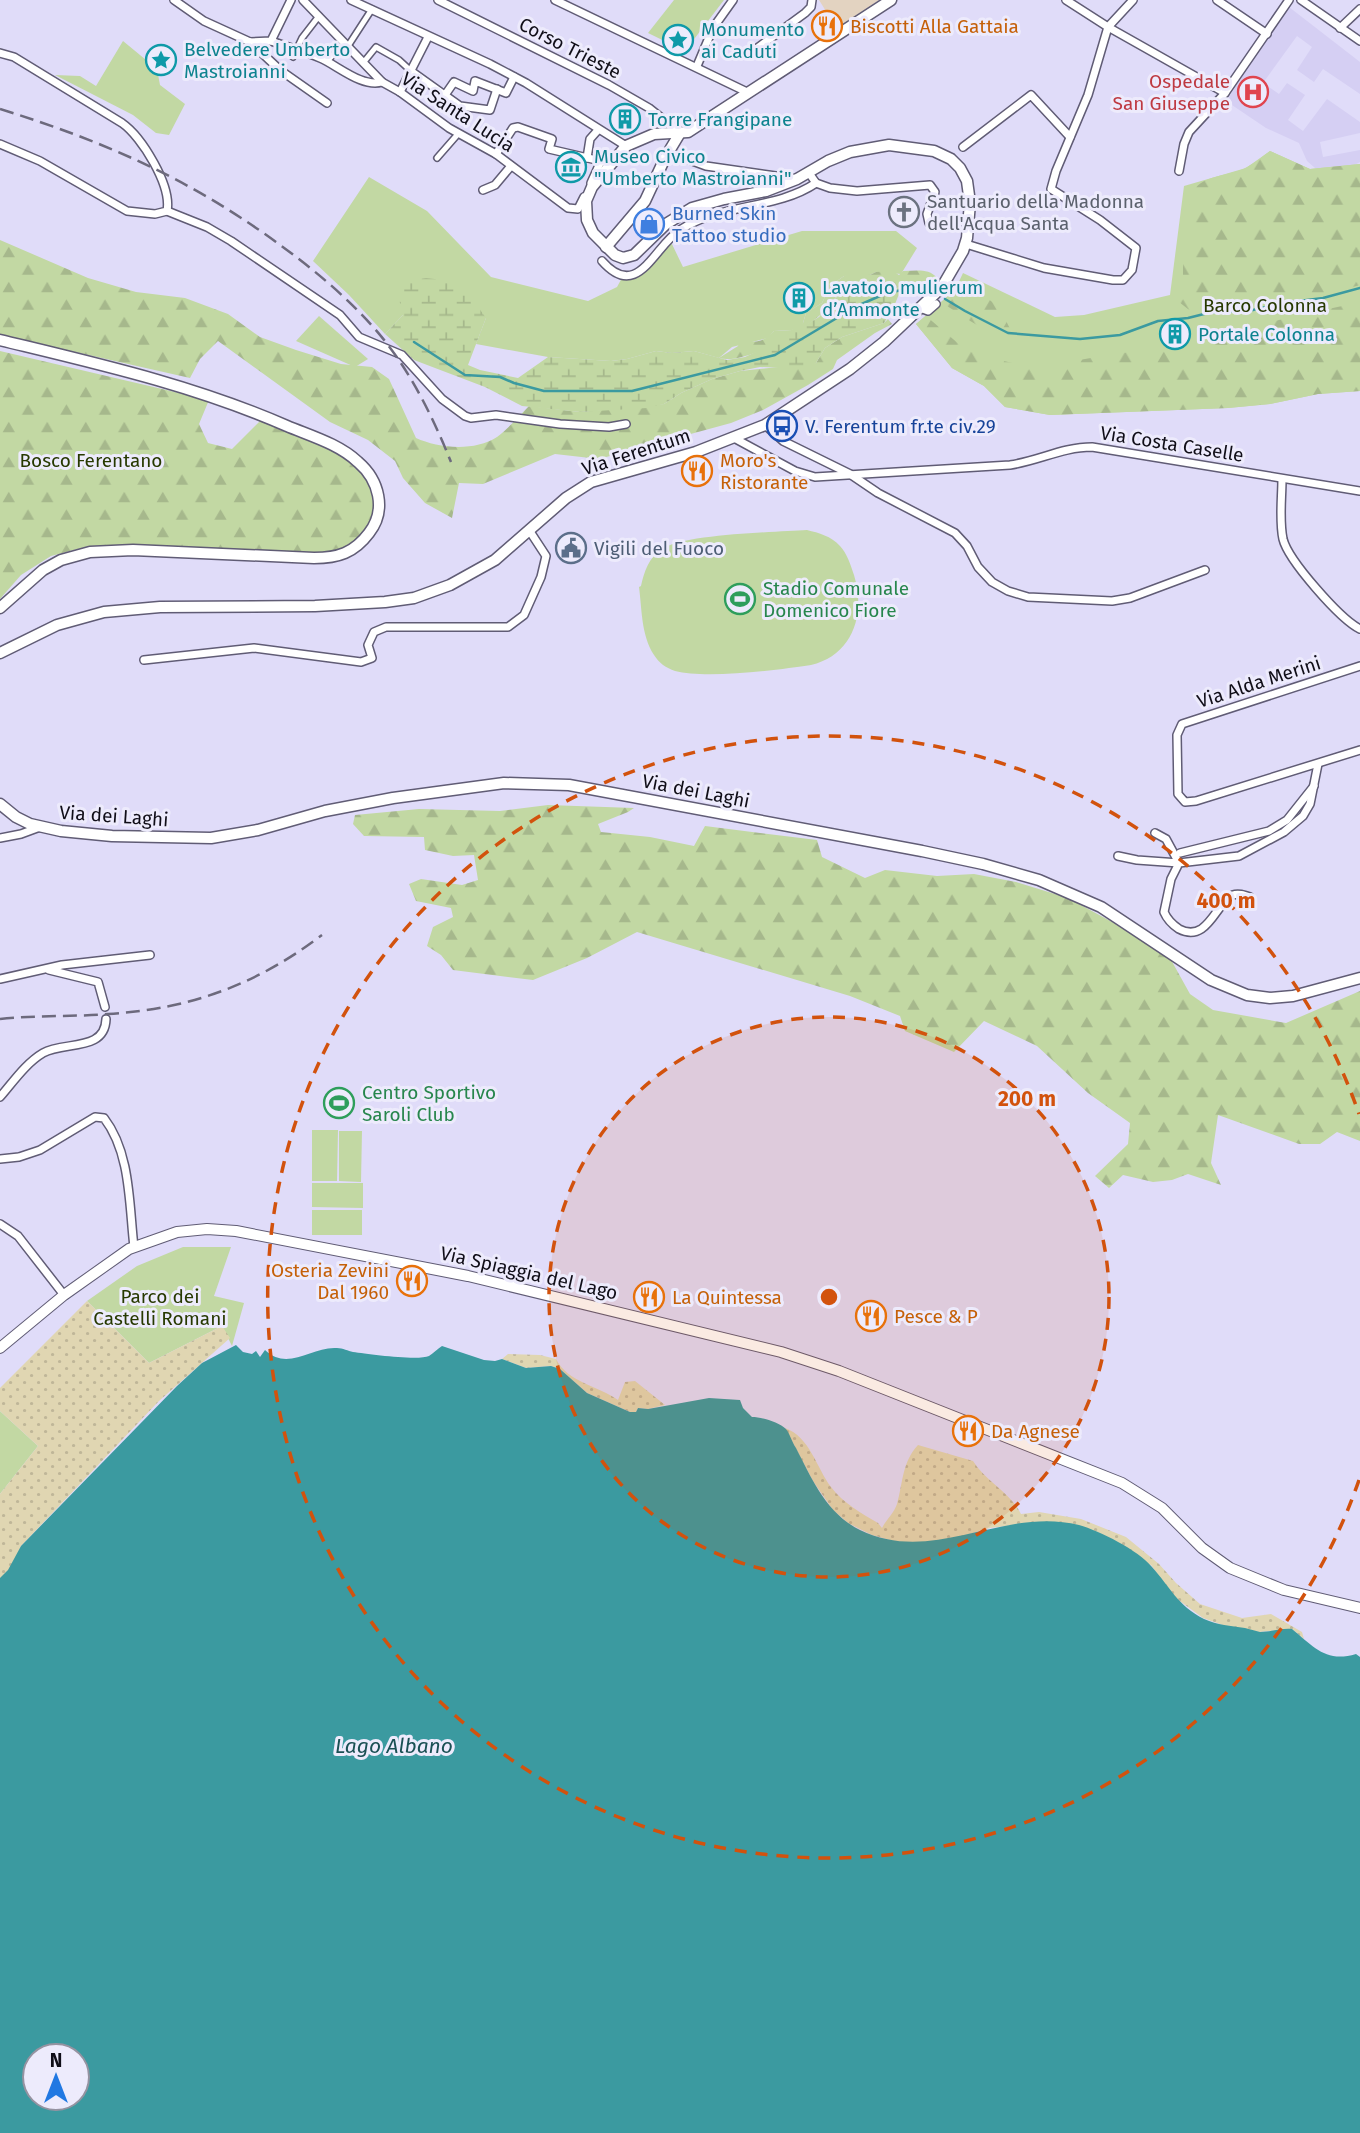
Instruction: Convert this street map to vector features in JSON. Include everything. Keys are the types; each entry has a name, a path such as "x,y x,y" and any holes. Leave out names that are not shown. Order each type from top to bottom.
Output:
{"main road":[{"path":"680,133 645,201 606,247 589,227 585,207 592,187 607,161 626,146 654,134 688,132 891,0"},
{"name":"Via Ferentum","path":"0,653 65,622 112,611 173,607 337,605 414,598 450,585 478,571 566,498 591,482 696,452 765,425 859,363 946,282 966,244 970,209 968,184 960,167 942,153 909,146 878,146 841,155 797,179 766,191 703,204 681,214 661,228 631,257 618,257 606,247"},
{"path":"0,340 178,384 231,402 304,433 338,448 361,464 374,483 379,503 378,518 370,532 355,549 341,555 314,558 133,550 95,552 51,565 31,579 2,607"},
{"path":"0,647 13,646"},
{"name":"Via dei Laghi","path":"0,804 20,819 40,827 69,832 112,836 223,837 326,811 393,798 499,783 564,785 922,851 1039,880 1078,895 1109,912 1211,980 1247,995 1270,998 1293,996 1360,978"}],"street":[{"path":"174,0 204,21 250,42 280,70 327,103"},
{"name":"Via Santa Lucia","path":"303,0 382,82 458,134 496,155 560,203 575,210 580,206 607,161"},
{"path":"351,0 490,64 626,146"},
{"name":"Corso Trieste","path":"438,0 447,2 609,85 649,108 680,133"},
{"path":"555,0 698,64 750,93"},
{"path":"698,64 713,28 733,0"},
{"path":"756,50 805,13 811,7 811,0"},
{"path":"1066,0 1108,27 1225,93"},
{"path":"966,244 1044,268 1113,280 1123,279 1132,270 1136,248 1100,220 1051,189 1088,95 1108,27 1133,0"},
{"path":"1217,0 1267,34"},
{"path":"1179,170 1189,132 1225,93 1289,0"},
{"path":"1301,0 1360,41"},
{"path":"271,41 290,1"},
{"path":"327,61 346,45 372,9"},
{"path":"1340,28 1360,9"},
{"path":"295,53 319,16"},
{"path":"400,92 428,37"},
{"path":"250,42 271,41 295,53 327,61 357,78 376,84 382,82"},
{"path":"363,63 376,47 399,60 460,106 490,110 497,89"},
{"path":"0,53 14,57 122,122 136,134 156,167 167,198 167,211"},
{"path":"445,95 454,82 473,91 475,81 506,93 514,77"},
{"path":"963,146 1031,95 1070,138"},
{"path":"496,155 515,127 552,139 549,149 607,161"},
{"path":"587,158 590,139 598,130"},
{"path":"437,158 458,134"},
{"path":"0,144 40,161 127,211 155,214 167,211 207,227 232,241 334,311 359,337 402,355 442,399 465,416 471,418 496,415 560,424 608,427 626,424"},
{"path":"668,152 706,166 797,179"},
{"path":"483,190 495,185 511,166"},
{"path":"809,173 816,183 830,188 857,191 930,186 935,192 927,214 929,223"},
{"path":"602,261 618,273 635,274 645,269 666,242 681,229 708,218 789,197 816,183"},
{"path":"920,309 928,311 936,304"},
{"path":"765,425 783,441 850,474 878,493 954,533 967,545 978,567 992,582 1008,591 1028,597 1112,601 1130,598 1205,570"},
{"name":"Via Costa Caselle","path":"734,438 807,475 821,477 1010,465 1032,461 1067,448 1092,447 1360,491"},
{"path":"1282,479 1282,529 1287,548 1331,606 1360,629"},
{"path":"144,660 254,648 361,662 372,658 368,645 374,632 386,627 508,627 524,615 541,577 546,555 529,530"},
{"name":"Via Alda Merini","path":"1360,666 1182,724 1177,731 1177,790 1181,799 1188,802 1360,750"},
{"path":"1118,856 1179,863 1234,858 1259,847 1284,832 1303,816 1310,804 1318,764"},
{"path":"1180,853 1269,831 1287,820 1315,786"},
{"path":"0,838 16,836 40,827"},
{"path":"1155,833 1166,839 1179,863"},
{"path":"1179,863 1171,879 1164,912 1180,929 1191,931 1203,927 1232,895 1250,897"},
{"path":"0,979 42,969 150,955"},
{"path":"42,969 98,982 105,1007"},
{"path":"0,1097 38,1055 53,1048 95,1040 103,1032 106,1019"},
{"path":"0,1159 36,1152 96,1116 104,1118 123,1161 134,1247"},
{"path":"0,1224 18,1236 64,1294"},
{"name":"Via Spiaggia del Lago","path":"0,1348 64,1294 107,1262 134,1247 188,1230 212,1229 246,1233 468,1276 798,1357 1117,1480 1162,1508 1202,1548 1230,1567 1284,1590 1360,1608"}],"shaded area":[{"path":"819,0 879,0 837,29"},
{"name":"Ospedale San Giuseppe","path":"1289,7 1360,62 1360,94 1323,69 1314,82 1297,70 1312,47 1297,36 1263,83 1279,94 1287,83 1305,95 1288,120 1303,131 1327,99 1360,122 1360,133 1320,142 1323,157 1360,150 1360,162 1345,170 1325,172 1315,168 1307,161 1299,143 1266,128 1226,101"}],"green space":[{"path":"674,0 724,0 685,51 648,33"},
{"path":"123,41 157,69 160,85 185,104 169,135 156,133 133,115 55,75 80,76 96,86"},
{"name":"Barco Colonna","path":"1270,151 1310,169 1360,164 1360,391 1318,394 1270,404 1228,408 1050,415 1005,407 984,386 952,368 916,324 955,290 963,273 1055,317 1084,315 1170,295 1184,186 1246,168"},
{"path":"1270,151 1310,169 1360,164 1360,285 1324,295 1193,313 1174,298 1183,283 1183,261 1194,251 1190,208 1193,193 1204,181 1247,167"},
{"path":"369,177 427,211 491,277 588,301 617,287 623,276 646,269 670,240 683,267 802,231 896,231 917,248 901,274 876,272 870,275 844,276 830,286 822,303 806,313 803,323 792,330 774,331 768,338 732,347 719,358 694,351 656,351 611,361 548,357 476,344 486,318 403,315 385,334 313,261"},
{"path":"0,240 88,278 136,292 185,298 228,314 260,337 296,350 341,364 372,367 389,379 416,438 445,446 467,447 488,442 501,434 529,406 580,412 664,404 712,379 740,371 816,363 825,348 842,337 884,323 888,319 892,324 837,360 833,369 808,385 763,410 731,423 599,459 555,454 483,484 459,483 452,518 425,503 403,478 395,461 368,440 330,422 218,341 200,359 190,378 0,335"},
{"path":"893,271 899,275 903,271 926,271 937,278 931,288 909,285 867,295 863,288 847,289 819,316 785,339 742,357 719,358 738,346 740,339 758,341 774,331 792,330 794,324 803,323 806,313 822,303 830,286 844,276 855,272 870,275"},
{"path":"426,278 460,282 486,318 468,365 518,378 548,357 611,361 656,351 694,351 727,360 745,357 819,317 842,291 855,287 863,288 867,295 909,285 931,288 928,293 899,294 884,323 842,337 825,348 816,363 805,369 760,367 712,379 664,404 647,408 580,412 522,406 485,387 414,360 385,334 403,315 395,283"},
{"path":"955,290 978,295 994,303 1016,337 986,330 941,302"},
{"path":"1360,302 1360,391 1318,394 1270,404 1228,408 1050,415 1005,407 984,386 952,368 916,324 926,316 960,345 995,359 1026,366 1050,365 1120,353 1186,348 1252,326"},
{"path":"319,316 368,359 355,367 296,341"},
{"name":"Bosco Ferentano","path":"0,351 209,400 199,424 208,443 232,449 260,421 336,451 361,469 369,480 374,508 371,523 359,540 348,547 320,554 124,545 89,546 51,556 21,575 0,599"},
{"path":"807,530 825,535 836,543 847,556 854,575 857,618 853,631 837,652 811,665 723,674 675,671 658,660 644,630 639,587 657,552 673,544 709,537"},
{"path":"548,805 634,808 598,824 601,832 650,837 694,846 705,826 817,840 822,857 865,878 885,870 937,876 974,874 1016,882 1068,898 1170,958 1190,994 1213,1010 1286,1023 1360,991 1360,1141 1337,1132 1320,1144 1299,1144 1218,1115 1211,1163 1221,1185 1188,1174 1172,1180 1153,1182 1123,1175 1109,1188 1095,1176 1128,1144 1130,1123 1088,1093 1037,1046 984,1021 954,1052 905,1031 900,1016 850,996 637,932 587,958 533,980 453,970 441,955 427,946 433,927 453,917 451,908 416,901 409,884 421,879 462,885 478,880 474,855 453,856 425,850 424,837 364,836 353,824 355,815 419,809 500,811"},
{"path":"312,1130 338,1130 337,1181 312,1181"},
{"path":"339,1131 362,1131 361,1182 339,1181"},
{"path":"312,1183 363,1183 363,1208 312,1207"},
{"path":"312,1210 362,1210 362,1235 312,1235"},
{"name":"Parco dei Castelli Romani","path":"183,1247 231,1247 214,1296 244,1303 232,1346 222,1326 149,1363 87,1301 137,1266"},
{"path":"0,1411 38,1446 0,1494"}],"sand":[{"path":"87,1301 149,1363 222,1326 230,1338 159,1401 21,1546 11,1569 0,1582 0,1494 38,1446 0,1411 0,1388"},
{"path":"508,1354 540,1355 556,1359 561,1367 575,1378 618,1400 625,1382 635,1381 665,1405 638,1408 636,1412 630,1412 587,1393 560,1369 551,1366 526,1368 502,1359"},
{"path":"785,1428 794,1432 807,1445 836,1493 882,1528 896,1507 906,1466 918,1445 973,1461 984,1475 1011,1499 1021,1514 1039,1512 1081,1519 1126,1537 1159,1564 1200,1604 1242,1618 1271,1614 1302,1632 1304,1639 1292,1629 1259,1632 1228,1627 1203,1618 1173,1596 1151,1565 1043,1522 990,1528 949,1540 917,1543 897,1542 872,1535 848,1523 833,1510 813,1481"}],"water":[{"name":"Lago Albano","path":"236,1345 243,1352 252,1354 256,1351 260,1357 265,1350 282,1359 328,1348 423,1357 429,1356 442,1346 484,1360 502,1359 526,1368 551,1366 560,1369 587,1393 630,1412 636,1412 638,1408 648,1409 709,1398 740,1400 743,1408 752,1417 770,1420 786,1429 829,1505 860,1530 888,1539 915,1542 1023,1523 1051,1521 1079,1525 1108,1536 1138,1554 1181,1602 1204,1619 1260,1632 1292,1629 1328,1655 1356,1654 1360,1657 1360,2133 0,2133 0,1578 8,1570 21,1546 202,1363"}],"waterway":[{"path":"945,299 1008,333 1080,339 1120,335 1158,321 1208,313 1253,310 1323,298 1360,288"},
{"path":"414,342 465,375 500,377 544,391 632,391 775,355 857,306 889,292 929,290"}],"railway":[{"path":"0,109 74,134 144,163 243,219 303,262 352,305 399,360 419,392 451,462"},
{"path":"0,1019 138,1011 194,1000 247,981 297,953 322,935"}],"place":[{"name":"Biscotti Alla Gattaia","path":"827,26"},
{"name":"Monumento ai Caduti","path":"678,40"},
{"name":"Belvedere Umberto Mastroianni","path":"161,60"},
{"name":"Ospedale San Giuseppe","path":"1253,92"},
{"name":"Torre Frangipane","path":"625,119"},
{"name":"Museo Civico \"Umberto Mastroianni\"","path":"571,167"},
{"name":"Santuario della Madonna dell'Acqua Santa","path":"904,212"},
{"name":"Burned Skin Tattoo studio","path":"649,224"},
{"name":"Lavatoio mulierum d’Ammonte","path":"799,298"},
{"name":"Portale Colonna","path":"1175,334"},
{"name":"V. Ferentum fr.te civ.29","path":"782,426"},
{"name":"Moro's Ristorante","path":"697,471"},
{"name":"Vigili del Fuoco","path":"571,548"},
{"name":"Stadio Comunale Domenico Fiore","path":"740,599"},
{"name":"Centro Sportivo Saroli Club","path":"339,1103"},
{"name":"Osteria Zevini Dal 1960","path":"412,1281"},
{"name":"La Quintessa","path":"649,1297"},
{"name":"Pesce & P","path":"871,1316"},
{"name":"Da Agnese","path":"968,1431"}]}
